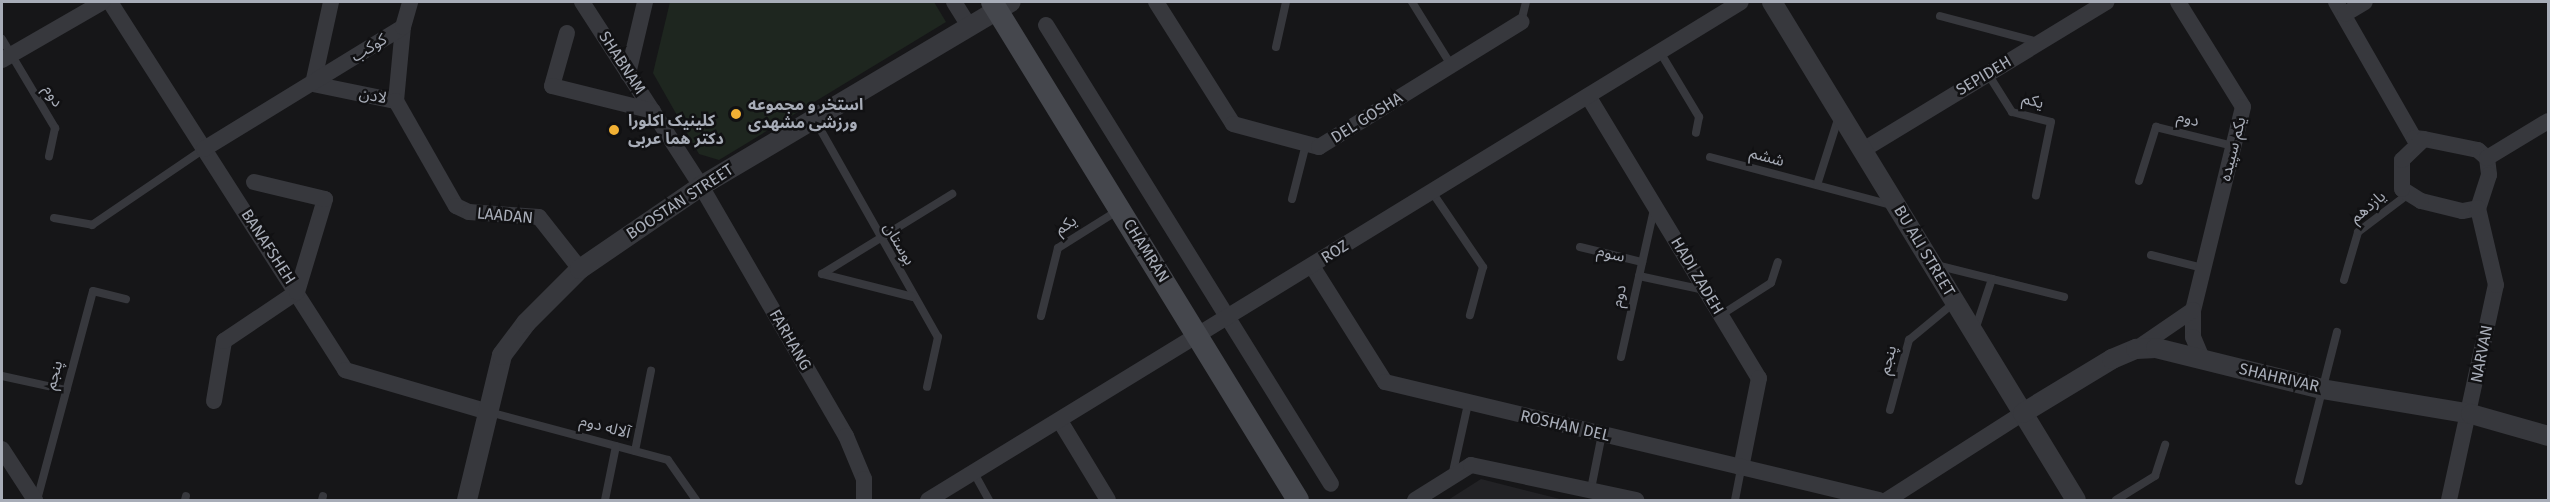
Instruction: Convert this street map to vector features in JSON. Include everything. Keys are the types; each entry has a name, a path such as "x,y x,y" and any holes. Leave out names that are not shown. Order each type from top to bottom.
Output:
{"main road":[{"name":"CHAMRAN","path":"1000,4 1120,209 1298,501"}],"street":[{"path":"6,58 103,2"},
{"name":"BANAFSHEH","path":"110,2 345,370 485,411"},
{"path":"313,84 331,2"},
{"name":"کوکب","path":"204,149 403,27 410,2"},
{"name":"SHABNAM","path":"582,2 701,186"},
{"path":"628,74 645,2"},
{"path":"954,2 969,26"},
{"name":"DEL GOSHA","path":"1156,2 1233,124 1319,147 1521,22"},
{"name":"ROZ","path":"928,501 1060,421 1197,332 1312,266 1741,2"},
{"name":"BU ALI STREET","path":"1772,2 2076,501"},
{"name":"یکم سپیده","path":"2178,2 2243,107 2193,310 2193,337 2203,360"},
{"path":"2365,2 2341,8 2414,138 2424,139 2478,150 2487,158 2489,176 2478,208 2462,211 2407,195 2399,183 2402,160 2424,139"},
{"name":"SEPIDEH","path":"1863,150 1988,74 2098,3"},
{"name":"BOOSTAN STREET","path":"467,501 485,411 502,355 526,323 580,269 701,186 969,26 1000,4"},
{"path":"1046,25 1331,484"},
{"name":"لادن","path":"313,84 396,101 403,27"},
{"path":"567,33 552,86 653,111"},
{"name":"HADI ZADEH","path":"1588,96 1759,378 1742,468"},
{"name":"LAADAN","path":"396,101 456,206 469,212 538,217 580,269"},
{"path":"2487,158 2548,121"},
{"path":"214,401 224,341 297,292 325,199 254,182"},
{"name":"FARHANG","path":"701,186 846,436 864,479 864,501"},
{"name":"NARVAN","path":"2449,501 2471,414 2496,285 2478,208"},
{"name":"ROSHAN DEL","path":"1312,266 1385,382 1468,404 1879,501"},
{"path":"1887,501 2023,413 2136,349 2193,310"},
{"name":"SHAHRIVAR","path":"2136,349 2203,360 2322,388 2471,414 2548,436"},
{"path":"1060,421 1108,501"},
{"path":"2,449 36,501"},
{"path":"1415,501 1470,465 1591,489 1636,501"}],"lane":[{"path":"1276,47 1286,2"},
{"path":"1412,2 1450,65"},
{"path":"1521,22 1526,2"},
{"path":"1940,16 2039,42"},
{"path":"2,39 6,58"},
{"path":"1660,52 1699,117 1696,133"},
{"name":"دوم","path":"6,58 55,128 50,156"},
{"name":"یکم","path":"1988,74 2012,111 2051,122 2036,195"},
{"path":"1817,185 1840,113"},
{"name":"بوستان","path":"814,119 878,239 938,338 927,387"},
{"name":"دوم","path":"2139,182 2156,126 2233,146"},
{"path":"1292,199 1306,144"},
{"path":"54,218 92,225 204,149"},
{"name":"ششم","path":"1710,157 1897,207"},
{"path":"1432,192 1483,267 1470,315"},
{"path":"913,297 822,274 952,194"},
{"name":"یازدهم","path":"2344,280 2358,232 2407,195"},
{"name":"دوم","path":"1621,357 1655,206"},
{"name":"یکم","path":"1041,316 1058,248 1120,209"},
{"name":"سوم","path":"1580,247 1642,262"},
{"path":"2151,255 2203,268"},
{"path":"1721,315 1771,283 1778,262"},
{"path":"1933,264 2064,297"},
{"path":"1639,276 1704,290"},
{"path":"1974,333 1992,279"},
{"name":"پنجم","path":"36,501 93,291 126,300"},
{"name":"پنجم","path":"1890,410 1909,340 1955,302"},
{"path":"2299,481 2337,332"},
{"path":"635,451 651,371"},
{"path":"2,376 66,390"},
{"path":"1452,477 1454,454 1468,404"},
{"name":"آلاله دوم","path":"485,411 668,460 696,501"},
{"path":"1591,489 1602,434"},
{"path":"605,501 616,446"},
{"path":"2116,501 2155,476 2165,446"},
{"path":"1735,501 1742,468"},
{"path":"974,473 989,501"}],"shaded area":[{"name":"استخر و مجموعه ورزشی مشهدی","path":"670,2 934,2 946,22 719,160 699,154 653,73"},
{"path":"1481,479 1564,500 1448,500"}],"place":[{"name":"استخر و مجموعه ورزشی مشهدی","path":"736,114"},
{"name":"کلینیک اکلورا دکتر هما عربی","path":"614,130"}]}
